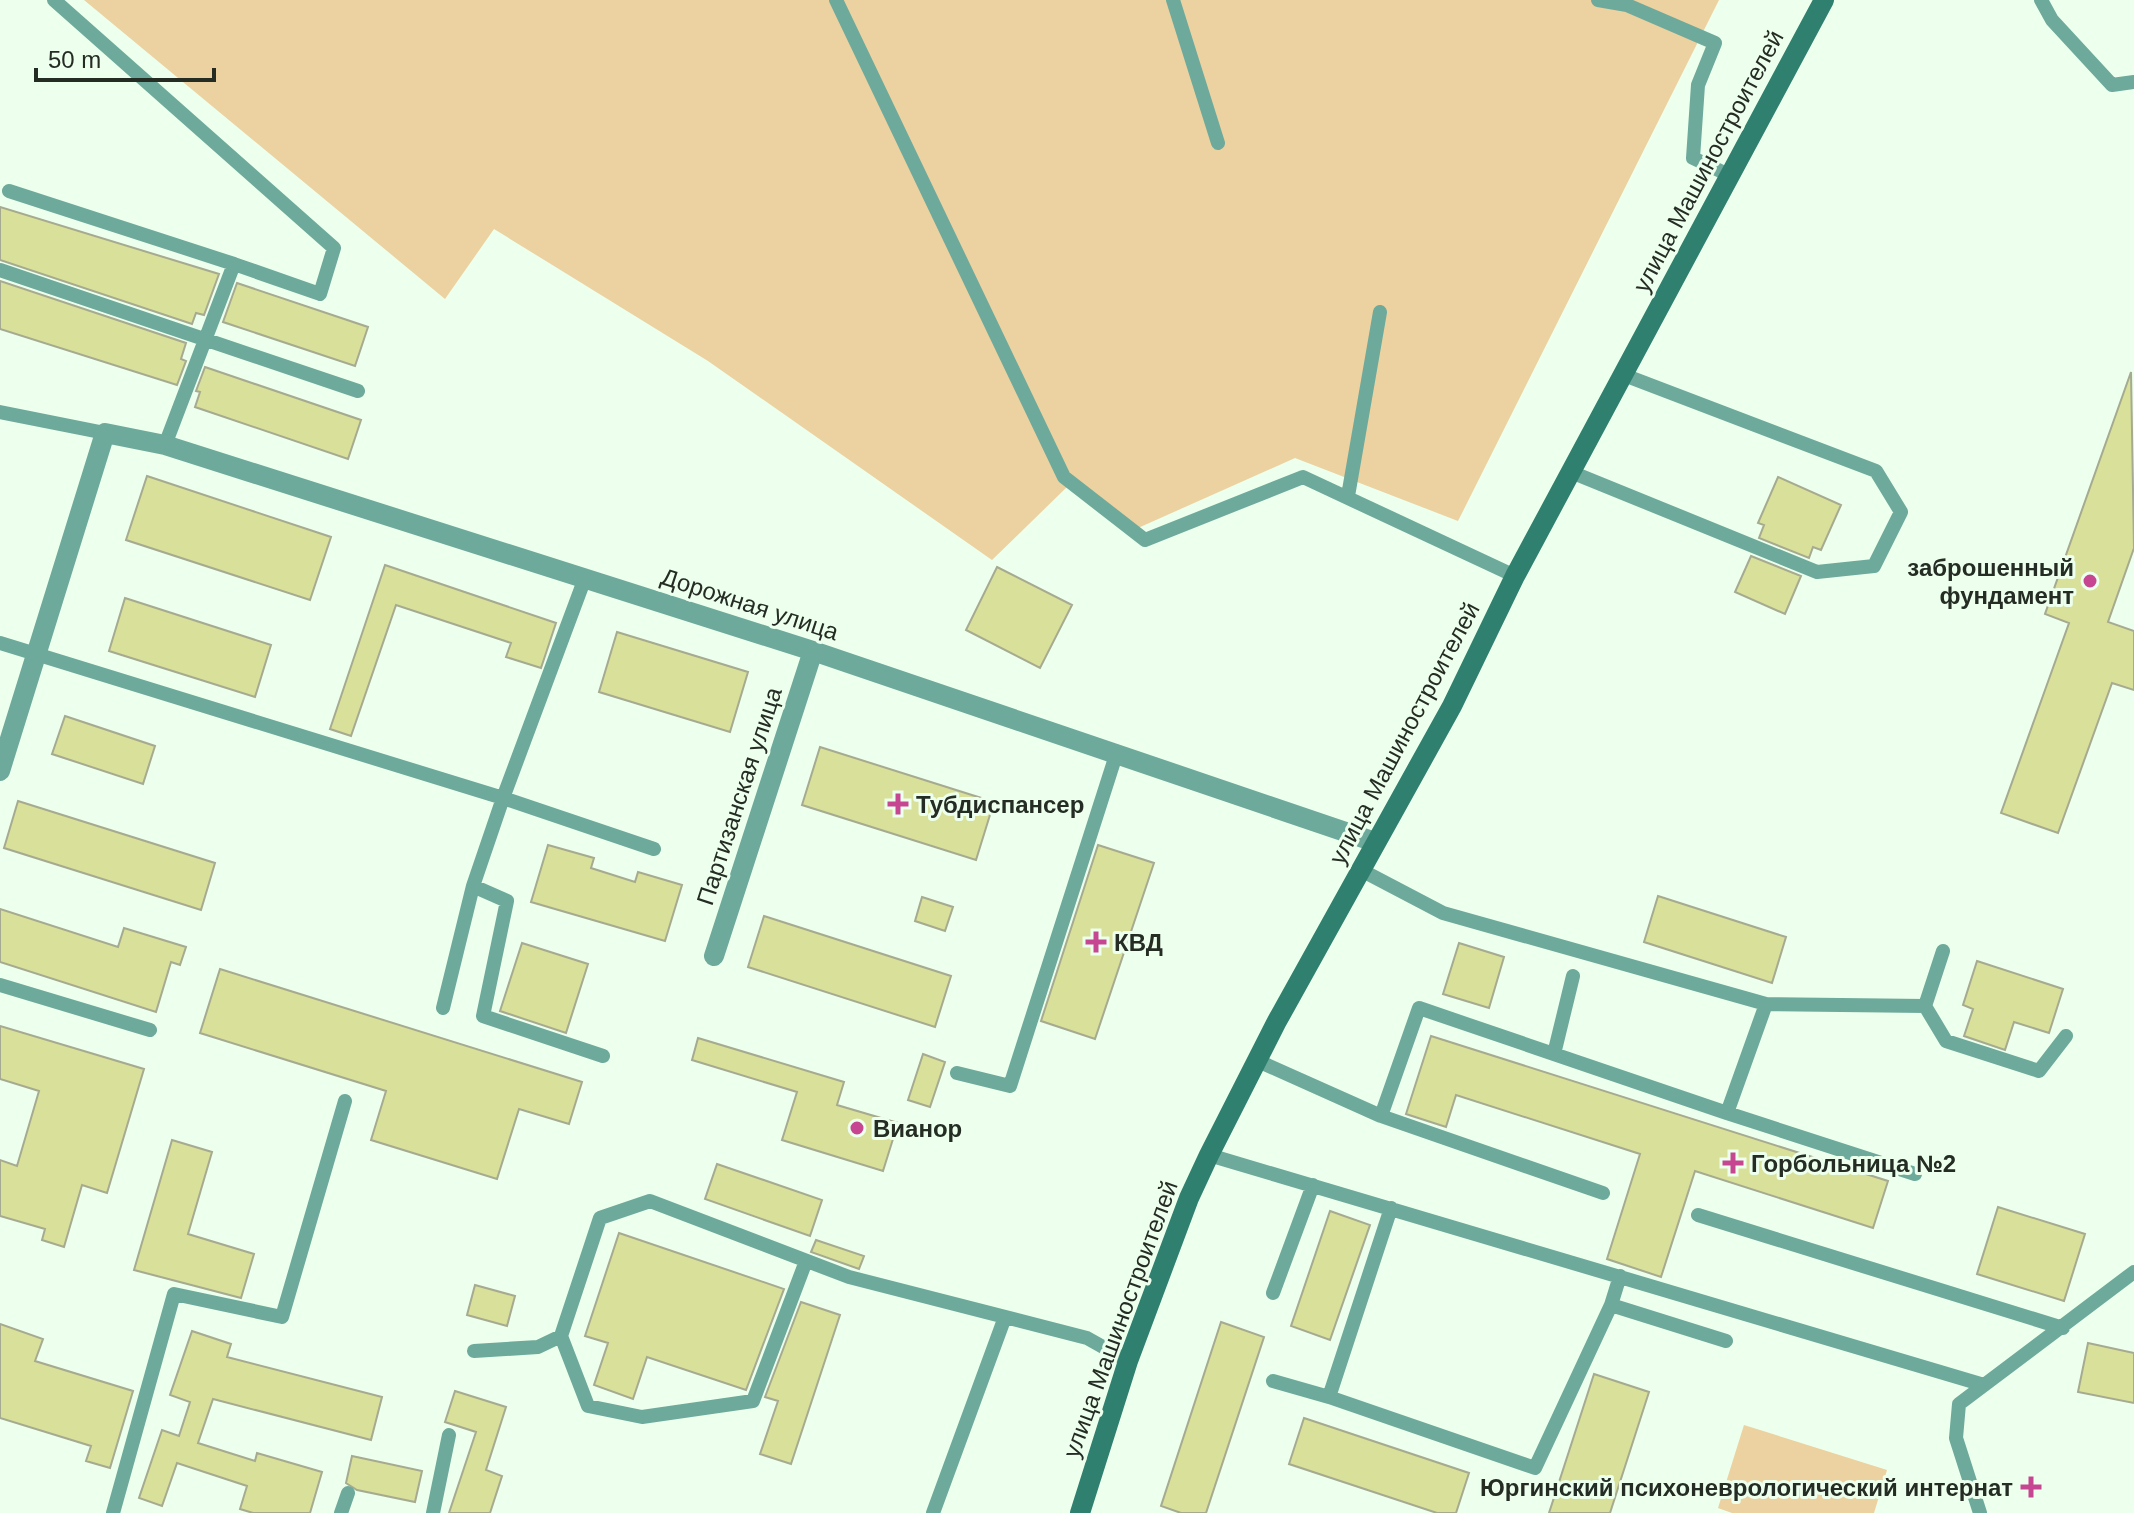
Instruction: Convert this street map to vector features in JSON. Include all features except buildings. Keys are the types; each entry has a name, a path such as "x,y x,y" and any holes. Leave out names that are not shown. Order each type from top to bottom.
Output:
{"street":[{"name":"улица Машиностроителей","path":"1080,1513 1128,1361 1189,1198 1209,1155 1276,1023 1452,706 1515,576 1824,0"},
{"name":"Дорожная улица","path":"105,433 165,445 813,651 1375,842"},
{"path":"0,771 105,433"},
{"name":"Партизанская улица","path":"714,956 813,651"}],"lane":[{"path":"9,191 320,294 334,248 54,0"},
{"path":"825,0 838,6 1064,477 1145,540 1303,477 1515,576"},
{"path":"1173,0 1218,143"},
{"path":"1598,0 1627,5 1715,43 1698,85 1693,158 1731,176"},
{"path":"2041,0 2052,20 2112,85 2134,82"},
{"path":"165,445 234,264"},
{"path":"0,270 358,391"},
{"path":"1348,496 1380,312"},
{"path":"1571,472 1817,572 1874,566 1901,512 1876,471 1624,375"},
{"path":"0,412 105,433"},
{"path":"443,1008 473,886 585,578"},
{"path":"0,643 503,798 654,849"},
{"path":"957,1073 1010,1086 1116,755"},
{"path":"1361,870 1443,913 1766,1004 1925,1006"},
{"path":"473,886 507,901 483,1016 603,1056"},
{"path":"1943,951 1925,1006 1946,1041 2039,1071 2066,1036"},
{"path":"1554,1054 1573,976"},
{"path":"0,985 150,1030"},
{"path":"1727,1113 1766,1004"},
{"path":"1381,1116 1419,1008 1915,1174"},
{"path":"1258,1061 1381,1116 1603,1193"},
{"path":"113,1513 174,1294 282,1317 345,1101"},
{"path":"1209,1155 1984,1385"},
{"path":"1273,1293 1313,1185"},
{"path":"806,1261 753,1401 642,1417 588,1406 561,1336 600,1218 650,1201 849,1277 1087,1338 1128,1361"},
{"path":"1329,1397 1391,1208"},
{"path":"1698,1215 2063,1328"},
{"path":"1980,1513 1956,1438 1959,1404 2134,1272"},
{"path":"1273,1381 1329,1397 1535,1468 1611,1305 1620,1276"},
{"path":"1611,1305 1726,1341"},
{"path":"933,1513 1005,1317"},
{"path":"474,1351 538,1347 561,1336"},
{"path":"433,1513 449,1435"},
{"path":"341,1513 348,1493"}],"shaded area":[{"path":"84,0 1719,0 1458,521 1295,458 1129,532 1068,486 992,560 708,361 494,229 445,299"},
{"path":"1744,1425 1887,1470 1874,1513 1732,1513 1718,1508"}],"place":[{"name":"заброшенный фундамент","path":"2090,581"},
{"name":"Тубдиспансер","path":"898,804"},
{"name":"КВД","path":"1096,942"},
{"name":"Вианор","path":"857,1128"},
{"name":"Горбольница №2","path":"1733,1163"},
{"name":"Юргинский психоневрологический интернат","path":"2031,1487"}]}
